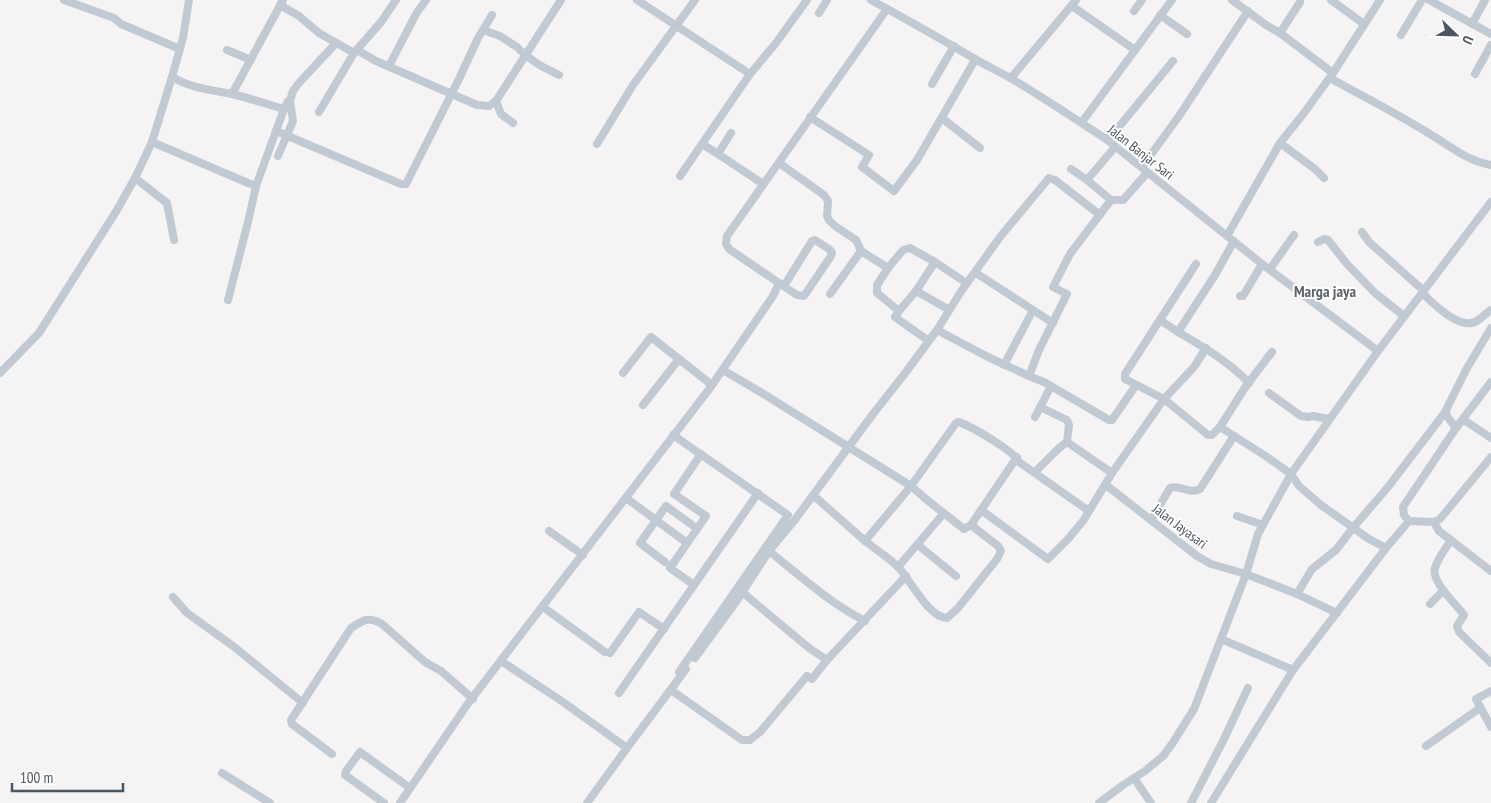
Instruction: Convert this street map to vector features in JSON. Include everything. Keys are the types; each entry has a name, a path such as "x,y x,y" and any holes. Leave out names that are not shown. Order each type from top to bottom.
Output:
{"street":[{"path":"64,0 107,15 114,18 120,24 180,49"},
{"path":"0,373 39,333 117,210 135,178 152,142 172,78 183,38 188,0"},
{"path":"319,112 356,51 381,22 396,0"},
{"path":"388,66 416,14 426,0"},
{"path":"232,94 282,2 319,33 336,43 477,105 489,106 496,101 561,0"},
{"path":"637,0 750,74"},
{"path":"597,144 633,85 695,0"},
{"path":"680,176 750,74 807,0"},
{"path":"819,13 827,0"},
{"name":"Jalan Banjar Sari","path":"872,0 1011,78 1082,122 1106,139 1262,264 1378,351"},
{"path":"1134,11 1142,0"},
{"path":"1082,122 1172,0"},
{"path":"1232,0 1280,33 1331,75 1434,136 1463,156 1479,163 1491,165"},
{"path":"1331,0 1364,24"},
{"path":"1227,236 1280,143 1331,75 1380,0"},
{"path":"1401,36 1422,0"},
{"path":"1429,0 1491,34"},
{"path":"1472,24 1485,0"},
{"path":"1280,33 1300,2"},
{"path":"1011,78 1074,3 1135,50"},
{"path":"400,803 473,698 723,370 773,296 782,285 812,241 815,240 832,253 831,256 804,296 798,295 782,285 729,249 726,239 730,229 779,163 887,9"},
{"path":"1070,169 1111,200 1123,200 1248,11"},
{"path":"276,131 404,184 407,182 492,15"},
{"path":"1160,16 1187,34"},
{"path":"483,30 509,42 541,66 559,75"},
{"path":"278,156 293,120 290,101 295,87 336,43"},
{"path":"1475,74 1491,45"},
{"path":"932,84 954,46"},
{"path":"227,50 251,60"},
{"path":"810,117 869,155 862,167 894,191 917,160 976,60"},
{"path":"1106,139 1118,128 1173,61"},
{"path":"172,78 208,91 232,94 284,109"},
{"path":"228,300 256,186 284,109 288,101 290,101"},
{"path":"496,101 501,114 513,123"},
{"path":"942,118 980,148"},
{"path":"718,154 731,133"},
{"path":"152,142 256,186"},
{"path":"1280,143 1324,178"},
{"path":"702,144 763,184"},
{"path":"1087,180 1115,147"},
{"path":"779,163 824,195 828,201 827,216 829,220 856,240 861,251 888,268"},
{"path":"135,178 166,201 174,240"},
{"path":"587,803 671,690 770,551 937,330 962,290 1000,237 1049,178 1055,180 1100,215"},
{"path":"1029,376 1067,294 1053,287 1070,254 1111,200"},
{"path":"1099,803 1163,756 1185,724 1194,709 1246,574 1257,539 1291,474 1378,351 1491,202"},
{"path":"1362,232 1369,242 1449,316 1464,323 1476,322 1491,310"},
{"path":"1270,269 1294,235"},
{"path":"1318,242 1324,238 1328,240 1347,264 1376,293 1404,316"},
{"path":"1178,332 1215,275 1234,241"},
{"path":"899,311 876,290 877,283 902,250 906,248 910,248 935,262 964,282"},
{"path":"830,294 861,251"},
{"path":"926,339 895,318 935,262"},
{"path":"1196,264 1125,374 1125,379 1164,399 1208,436 1212,435 1220,427 1248,383 1272,352"},
{"path":"1240,296 1243,296 1262,264"},
{"path":"976,273 1053,323"},
{"path":"916,290 946,308"},
{"path":"1004,365 1033,310"},
{"path":"1160,320 1206,348 1240,374 1248,383"},
{"path":"1297,594 1312,569 1336,550 1352,528 1388,487 1446,411 1467,368 1491,328"},
{"path":"937,330 1004,365 1052,386 1109,420 1112,420 1136,385"},
{"path":"623,373 651,337 712,385"},
{"path":"981,510 1048,559 1083,521 1112,473 1143,432 1164,399 1194,367 1206,348"},
{"path":"643,405 679,359"},
{"path":"723,370 912,486 944,514 964,528 971,525 1018,458"},
{"path":"1408,521 1404,515 1403,507 1456,428 1464,420 1491,382"},
{"path":"1035,417 1052,386"},
{"path":"1269,393 1301,416 1329,419"},
{"path":"1035,472 1067,442 1069,425 1066,420 1040,407"},
{"path":"1446,411 1446,415 1456,428"},
{"path":"1464,420 1491,438"},
{"path":"866,541 912,486 958,422 1002,446 1018,458 1019,462 1090,511"},
{"path":"1220,427 1291,474 1299,486 1352,528 1369,540 1386,548"},
{"path":"673,435 788,514 679,672"},
{"path":"1150,520 1173,486 1192,491 1200,489 1234,436"},
{"path":"1067,442 1112,473"},
{"path":"694,585 670,568 706,516 674,494 701,454"},
{"path":"1408,521 1434,522 1447,512 1491,457"},
{"name":"Jalan Jayasari","path":"1106,485 1197,556 1211,564 1246,574 1297,594 1337,613"},
{"path":"619,693 758,493"},
{"path":"814,495 898,567 923,601 942,618 948,618 958,608 998,559 1001,551 998,546 971,525"},
{"path":"626,498 682,540"},
{"path":"665,562 640,543 666,506 692,525"},
{"path":"898,567 944,514"},
{"path":"1237,516 1263,525"},
{"path":"1211,803 1293,670 1408,521"},
{"path":"1434,522 1439,531 1491,571"},
{"path":"549,531 583,554"},
{"path":"1452,540 1434,569 1436,576 1443,591 1464,615 1457,626 1459,632 1491,663"},
{"path":"918,544 956,576"},
{"path":"770,551 823,594 865,621"},
{"path":"671,690 742,740 750,740 760,732 807,676 812,679 827,660 906,576"},
{"path":"1430,604 1443,591"},
{"path":"742,592 809,648 827,660"},
{"path":"173,597 187,613 303,702"},
{"path":"543,607 607,653 639,612 664,629"},
{"path":"332,754 292,724 291,720 350,628 363,620 375,620 382,624 424,662 473,698"},
{"path":"1221,639 1293,670"},
{"path":"501,661 627,748"},
{"path":"1191,803 1248,688"},
{"path":"1491,691 1476,700 1491,727"},
{"path":"1426,746 1480,708"},
{"path":"384,803 344,775 360,752 410,788"},
{"path":"222,773 270,803"},
{"path":"1134,778 1151,803"}],"district":[{"name":"Marga jaya","path":"1325,291"}]}
